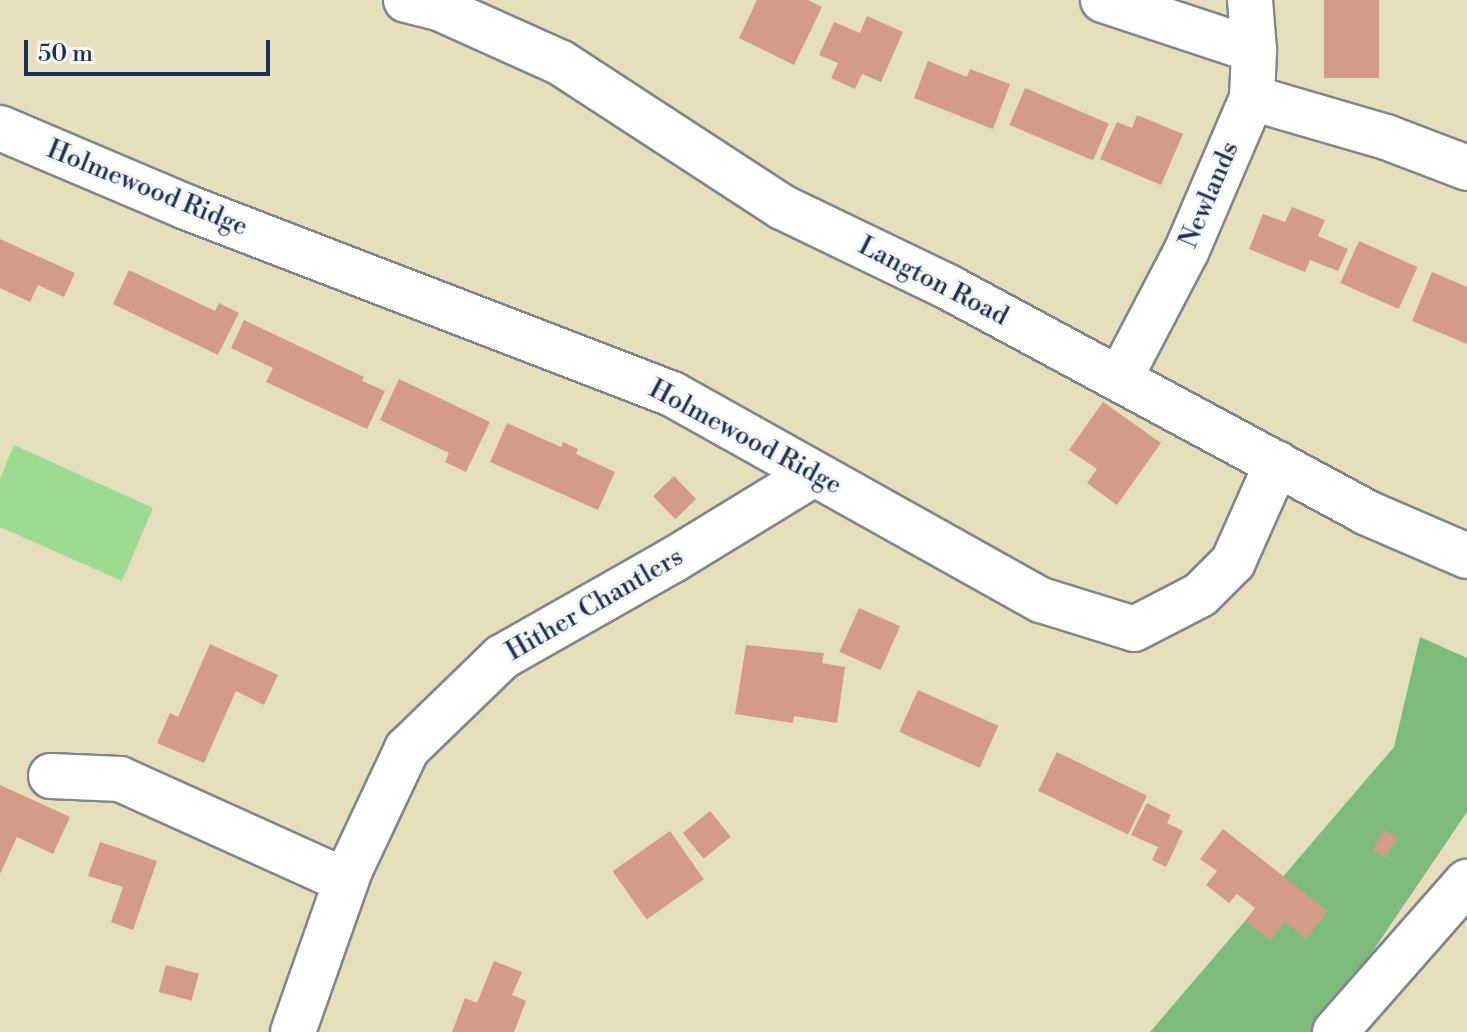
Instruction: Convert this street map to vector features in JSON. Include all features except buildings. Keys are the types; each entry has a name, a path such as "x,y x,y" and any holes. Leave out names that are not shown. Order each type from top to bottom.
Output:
{"street":[{"name":"Langton Road","path":"406,0 441,9 561,63 782,207 948,287 1365,512 1467,556"},
{"path":"1103,0 1254,50"},
{"name":"Newlands","path":"1120,378 1186,252 1252,98 1254,50 1250,0"},
{"path":"1252,98 1386,137 1467,168"},
{"name":"Holmewood Ridge","path":"0,128 186,207 672,394 1041,600 1134,629 1200,595 1233,562 1277,463"},
{"name":"Hither Chantlers","path":"293,1032 346,881 407,749 502,657 673,560 814,474"},
{"path":"51,776 120,779 346,881"},
{"path":"1335,1032 1467,882"}],"green space":[{"path":"14,445 153,508 122,581 0,527 0,479"},
{"path":"1420,637 1467,658 1467,812 1318,1032 1150,1032 1394,747"}]}
